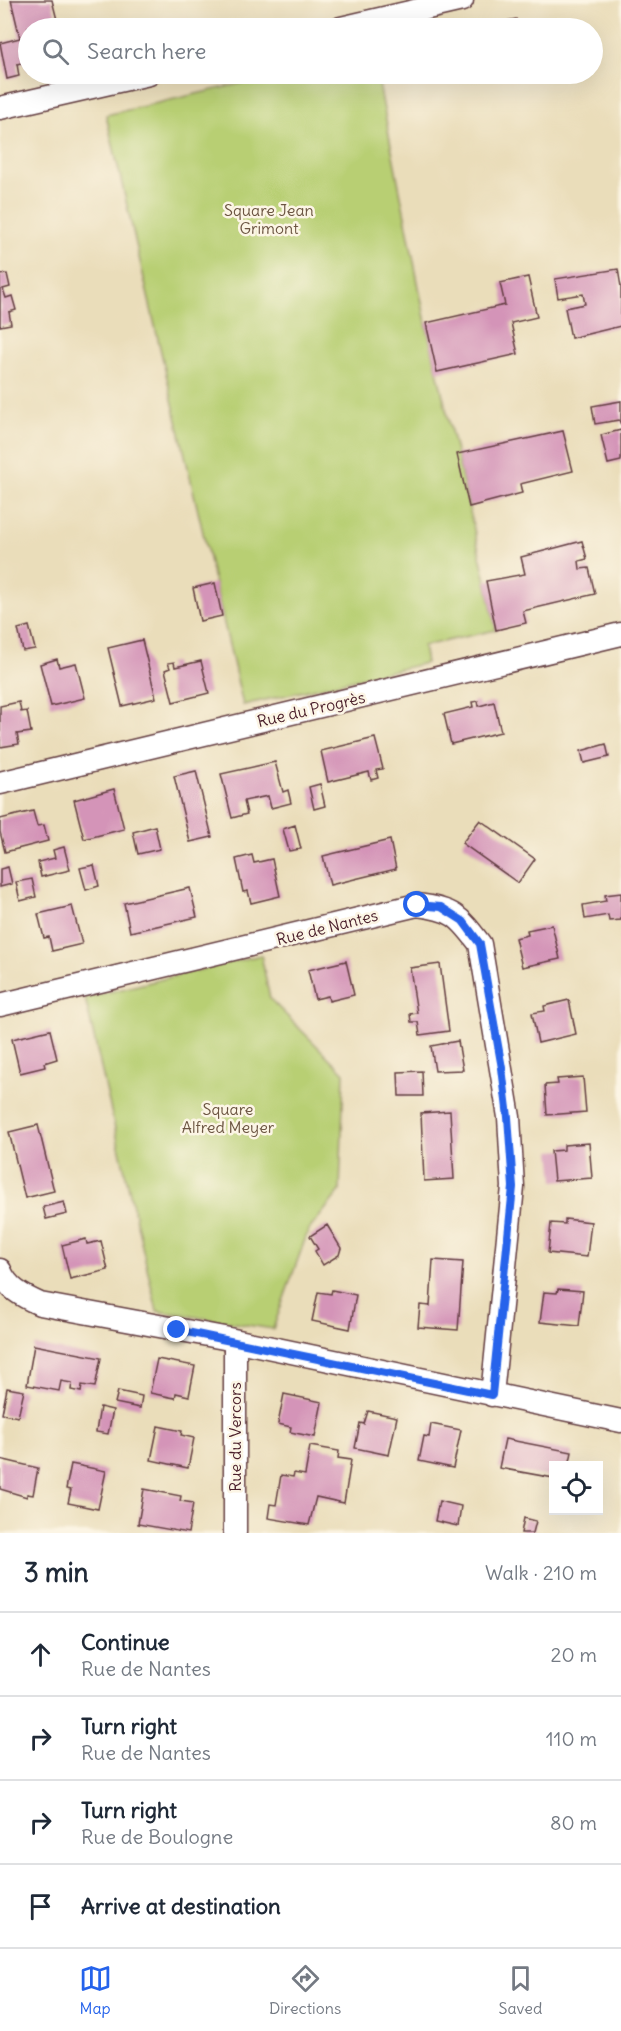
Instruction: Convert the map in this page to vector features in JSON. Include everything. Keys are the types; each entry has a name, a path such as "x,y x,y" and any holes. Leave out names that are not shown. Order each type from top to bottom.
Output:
{"street":[{"path":"384,18 462,0"},
{"path":"0,108 105,84"},
{"name":"Rue du Progrès","path":"0,783 621,634"},
{"name":"Rue de Nantes","path":"0,1005 417,905 441,907 463,921 480,944 502,1068 513,1187 492,1395"},
{"path":"0,1270 5,1282 22,1296 40,1305 235,1341 621,1421"},
{"name":"Rue du Vercors","path":"235,1341 235,1533"}],"green space":[{"name":"Square Jean Grimont","path":"239,84 379,84 426,323 496,630 423,646 426,663 243,705 106,115"},
{"name":"Square Alfred Meyer","path":"261,955 270,999 344,1073 340,1191 308,1231 273,1329 157,1311 85,998"}],"building":[{"path":"11,0 52,0 56,18 18,18 18,30"},
{"path":"18,38 18,76 7,79 0,43"},
{"path":"618,269 621,287 621,326 571,338 565,308 585,304 583,294 558,298 555,279"},
{"path":"7,274 10,287 3,289 6,298 12,296 16,310 9,312 11,324 0,326 0,275"},
{"path":"528,277 537,317 511,323 518,354 437,372 426,323 505,305 500,283"},
{"path":"621,401 621,425 619,420 595,424 592,406"},
{"path":"621,430 621,461 608,464 601,435"},
{"path":"563,431 573,471 520,484 522,493 469,507 457,454"},
{"path":"582,541 587,559 579,561 580,569 589,568 595,594 523,611 526,623 496,630 486,581 525,574 521,557"},
{"path":"215,583 222,616 200,621 193,588"},
{"path":"29,626 35,649 23,651 18,629"},
{"path":"142,640 156,698 122,706 108,648"},
{"path":"57,659 59,667 76,663 85,698 51,706 40,664"},
{"path":"201,661 209,693 173,702 165,670 170,668 168,663 174,662 175,667"},
{"path":"478,701 479,706 494,702 501,732 451,744 444,714 473,707 472,702"},
{"path":"19,702 21,712 27,711 31,732 17,734 19,744 0,747 0,706"},
{"path":"375,738 383,769 376,770 378,778 371,780 369,772 328,782 321,751"},
{"path":"606,744 609,757 584,763 581,751"},
{"path":"275,762 283,792 288,790 291,803 271,808 268,796 244,801 247,814 232,818 221,774"},
{"path":"196,771 212,837 190,842 174,776"},
{"path":"320,784 325,806 314,809 309,787"},
{"path":"114,789 124,829 84,839 74,800"},
{"path":"33,811 37,826 44,825 48,841 5,852 0,832 0,819"},
{"path":"480,820 535,859 518,883 462,843"},
{"path":"295,825 301,849 289,851 283,829"},
{"path":"155,826 160,849 138,854 133,832"},
{"path":"390,840 396,869 330,885 323,856"},
{"path":"64,847 70,870 41,877 38,862 55,858 53,850"},
{"path":"252,855 254,863 272,859 280,896 251,903 248,891 243,892 236,859"},
{"path":"94,865 99,886 86,890 80,868"},
{"path":"8,867 12,884 0,887 0,869"},
{"path":"32,879 36,897 20,901 16,882"},
{"path":"190,888 197,917 130,932 124,903"},
{"path":"621,893 621,920 609,921 608,915 585,919 583,905 606,901 605,895"},
{"path":"72,906 82,944 52,951 49,937 44,938 38,914"},
{"path":"552,925 560,959 522,967 515,938 528,935 527,930"},
{"path":"346,961 354,995 329,1001 328,996 315,999 308,970"},
{"path":"440,964 449,1031 420,1035 418,1022 411,1022 410,1014 417,1013 410,968"},
{"path":"569,1000 576,1034 538,1043 532,1013 545,1011 544,1006"},
{"path":"50,1030 57,1059 44,1063 45,1067 20,1073 12,1039"},
{"path":"458,1041 463,1070 435,1071 431,1046"},
{"path":"422,1071 423,1096 399,1096 398,1072"},
{"path":"583,1077 586,1112 547,1115 545,1085 558,1084 557,1079"},
{"path":"450,1111 454,1179 424,1181 421,1113"},
{"path":"38,1125 54,1191 25,1198 9,1132"},
{"path":"589,1143 592,1178 554,1181 551,1151 564,1150 564,1145"},
{"path":"64,1202 67,1214 46,1219 43,1207"},
{"path":"565,1219 591,1222 587,1257 548,1253 551,1223 565,1224"},
{"path":"327,1225 341,1248 339,1255 323,1265 315,1251 318,1249 310,1236"},
{"path":"86,1239 87,1244 101,1241 108,1270 70,1279 62,1245"},
{"path":"433,1260 463,1262 458,1330 418,1327 420,1305 430,1306"},
{"path":"558,1289 583,1291 579,1326 540,1322 544,1292 557,1293"},
{"path":"332,1290 356,1295 350,1329 312,1321 318,1292 331,1294"},
{"path":"34,1345 101,1358 95,1387 82,1385 81,1392 71,1390 72,1383 61,1381 59,1391 27,1385"},
{"path":"157,1359 195,1366 189,1396 176,1393 175,1398 150,1393"},
{"path":"7,1388 24,1391 18,1417 2,1414"},
{"path":"118,1391 142,1396 140,1408 115,1403"},
{"path":"284,1394 322,1402 315,1437 290,1432 291,1427 278,1424"},
{"path":"100,1407 113,1410 108,1434 96,1432"},
{"path":"368,1411 397,1417 389,1455 355,1448 360,1423 364,1424"},
{"path":"431,1424 461,1430 453,1468 419,1461 424,1436 429,1437"},
{"path":"158,1426 182,1431 181,1435 194,1438 188,1468 151,1460"},
{"path":"505,1439 572,1452 570,1461 549,1461 549,1477 499,1468"},
{"path":"310,1446 339,1451 338,1458 351,1460 344,1503 316,1497 309,1525 268,1518 270,1504 276,1505 281,1475 293,1477 294,1473 305,1475"},
{"path":"0,1459 38,1468 33,1495 27,1494 27,1497 0,1489"},
{"path":"71,1464 106,1471 98,1509 68,1503 71,1490 66,1489"},
{"path":"144,1489 181,1496 180,1501 193,1503 188,1533 138,1524"},
{"path":"439,1501 461,1506 458,1526 435,1521"},
{"path":"524,1518 536,1521 533,1533 521,1533"}],"route":[{"path":"177,1330 492,1395 513,1187 502,1068 480,944 463,921 441,907 417,905"}]}
